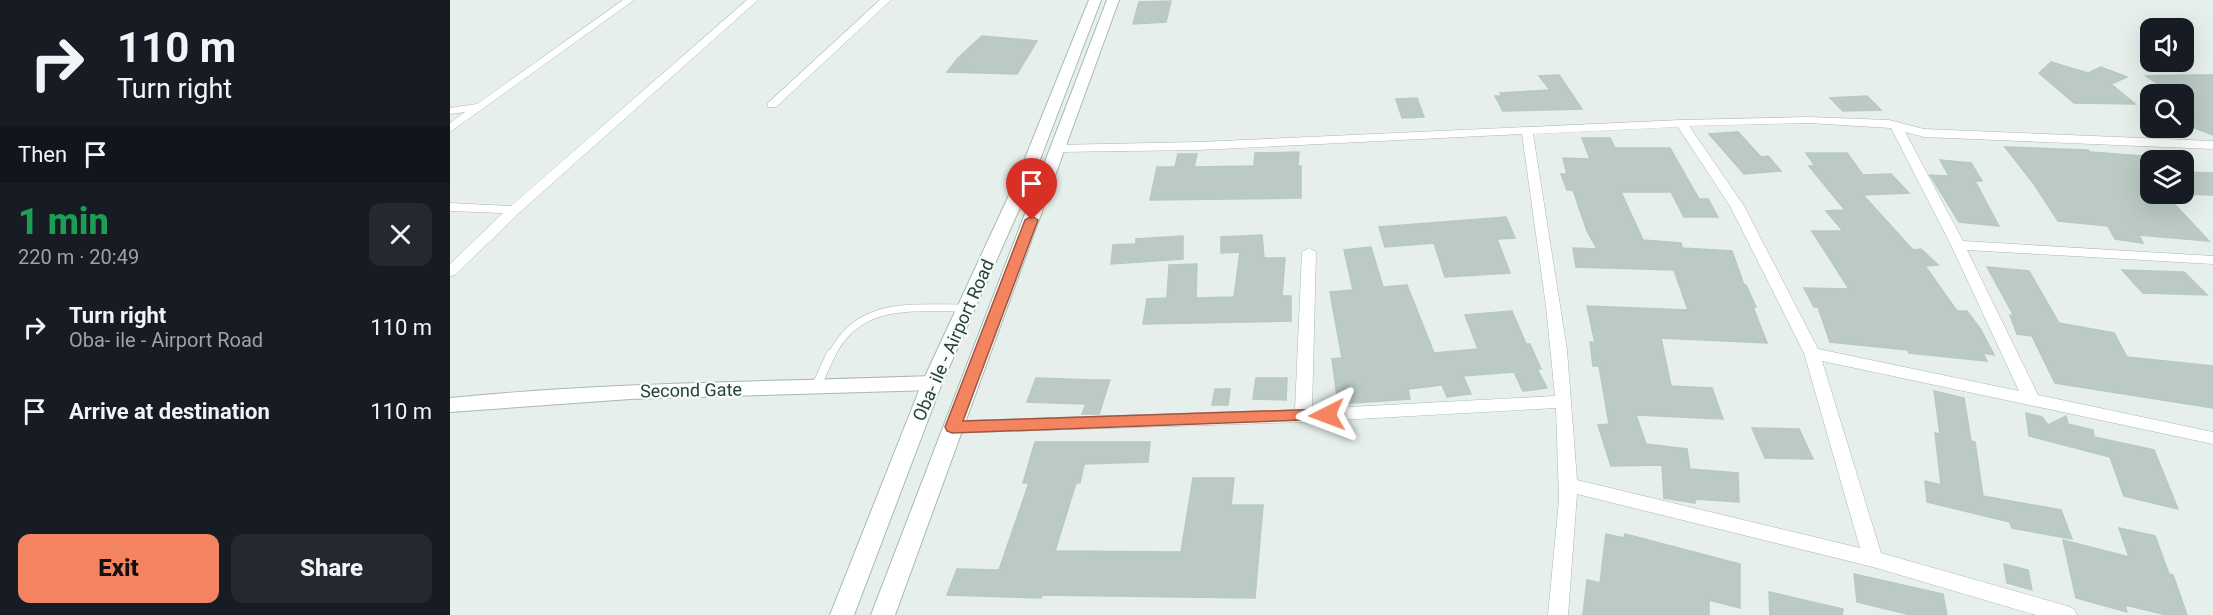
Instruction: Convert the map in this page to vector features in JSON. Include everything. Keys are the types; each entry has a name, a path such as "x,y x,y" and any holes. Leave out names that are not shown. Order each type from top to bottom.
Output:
{"main road":[{"name":"Oba- ile - Airport Road","path":"842,615 932,383 1025,178 1095,0"},
{"name":"Oba- ile - Airport Road","path":"883,615 1113,0"},
{"path":"1025,178 1048,177"},
{"name":"Second Gate","path":"450,405 635,390 815,388 932,383"}],"street":[{"path":"450,128 629,0"},
{"path":"450,272 514,210 753,0"},
{"path":"772,105 886,0"},
{"path":"450,111 480,106"},
{"path":"1058,148 1199,146 1681,123 1808,120 1851,121 1896,126 1924,133 2213,145"},
{"path":"1681,123 1737,206 1812,353 1873,559"},
{"path":"1896,126 1958,244 2031,398"},
{"path":"1527,130 1549,276 1563,402 1568,485 1558,615"},
{"path":"450,207 514,210"},
{"path":"1958,244 2213,260"},
{"path":"1303,416 1309,252"},
{"path":"1812,353 2213,438"},
{"path":"952,427 1303,416 1563,402"},
{"path":"1568,485 1873,559 2067,615"}],"lane":[{"path":"815,388 843,334 858,320 881,311 966,308"}],"building":[{"path":"1171,1 1166,22 1133,24 1139,2"},
{"path":"982,36 1037,41 1017,74 947,72 958,58"},
{"path":"2051,62 2088,73 2101,67 2127,77 2111,84 2135,104 2074,103 2039,73"},
{"path":"1559,75 1582,109 1503,111 1495,96 1502,96 1500,93 1550,90 1539,76"},
{"path":"2213,75 2213,135 2194,128 2194,84 2158,84 2146,76"},
{"path":"1867,96 1881,110 1843,111 1830,98"},
{"path":"1417,98 1424,117 1402,118 1396,99"},
{"path":"1738,132 1761,157 1768,156 1781,171 1744,174 1709,134"},
{"path":"1582,138 1610,138 1615,148 1670,148 1699,199 1708,199 1718,217 1684,217 1671,192 1621,192 1643,240 1681,243 1682,248 1732,251 1744,285 1756,307 1753,307 1767,343 1661,338 1671,386 1712,388 1723,419 1636,415 1646,444 1687,449 1690,469 1738,473 1739,502 1695,499 1695,503 1664,498 1662,465 1611,466 1598,425 1609,424 1599,366 1593,366 1590,342 1595,343 1587,306 1688,310 1674,270 1576,267 1573,248 1597,249 1587,231 1573,190 1567,190 1561,174 1567,174 1563,158 1590,159"},
{"path":"2005,147 2088,150 2140,156 2140,204 2174,204 2209,241 2139,235 2143,243 2115,239 2108,226 2058,221 2034,184"},
{"path":"1299,152 1301,198 1150,200 1157,167 1175,167 1178,154 1197,154 1194,167 1254,166 1255,153"},
{"path":"1806,153 1847,153 1863,175 1891,174 1909,193 1863,195 1913,250 1921,249 1938,265 1925,266 1957,311 1967,311 1981,330 1994,355 1983,353 1987,361 1830,342 1818,307 1814,307 1804,288 1849,289 1812,231 1843,231 1826,211 1845,210 1809,166 1815,166"},
{"path":"1940,160 1971,163 1982,181 1975,181 1999,226 1959,222 1930,175 1949,176"},
{"path":"2194,172 2213,173 2213,195 2194,194"},
{"path":"1506,217 1515,238 1497,239 1510,273 1445,277 1434,243 1385,247 1379,227"},
{"path":"1262,235 1264,258 1285,258 1282,296 1291,296 1291,321 1143,324 1147,299 1167,298 1169,265 1197,264 1196,298 1234,297 1240,252 1221,253 1221,237"},
{"path":"1183,236 1183,259 1111,264 1113,245 1136,244 1136,239"},
{"path":"1371,247 1383,287 1407,285 1434,353 1478,349 1465,315 1512,311 1526,344 1530,344 1541,369 1537,369 1547,388 1523,391 1514,372 1463,376 1471,394 1447,397 1442,385 1408,389 1410,399 1338,404 1332,359 1342,358 1330,292 1353,290 1344,250"},
{"path":"1987,267 2029,271 2059,323 2114,333 2127,357 2213,366 2213,408 2055,383 2032,336 2017,334 2010,315 2014,316"},
{"path":"2122,270 2184,272 2207,295 2143,293"},
{"path":"1036,378 1110,380 1099,414 1082,414 1086,404 1027,402"},
{"path":"1256,378 1287,378 1286,400 1253,399"},
{"path":"1215,389 1230,389 1228,405 1212,405"},
{"path":"1934,391 1964,398 1971,441 1975,442 1983,496 2061,510 2072,539 2012,528 2010,522 1927,502 1925,481 1941,485 1935,433 1940,434"},
{"path":"2026,413 2042,417 2048,425 2066,416 2068,424 2093,430 2094,437 2154,450 2178,509 2124,496 2110,457 2029,436"},
{"path":"1752,428 1799,429 1813,459 1765,458"},
{"path":"1035,442 1150,442 1148,462 1084,464 1080,483 1076,483 1055,551 1181,552 1193,478 1234,478 1231,505 1263,505 1255,598 1042,595 1041,598 947,595 957,569 999,570 1029,483 1023,483"},
{"path":"2119,528 2155,536 2169,574 2173,575 2187,615 2167,615 2125,605 2127,612 2076,598 2063,540 2129,557"},
{"path":"1606,534 1624,538 1625,534 1740,564 1740,608 1709,600 1709,615 1583,615 1587,580 1600,583"},
{"path":"2004,564 2028,570 2032,590 2007,583"},
{"path":"1854,574 1943,594 1947,615 1911,615 1857,602"},
{"path":"1769,592 1843,609 1842,615 1770,615"}],"route":[{"path":"1032,220 952,427 1327,415"}]}
